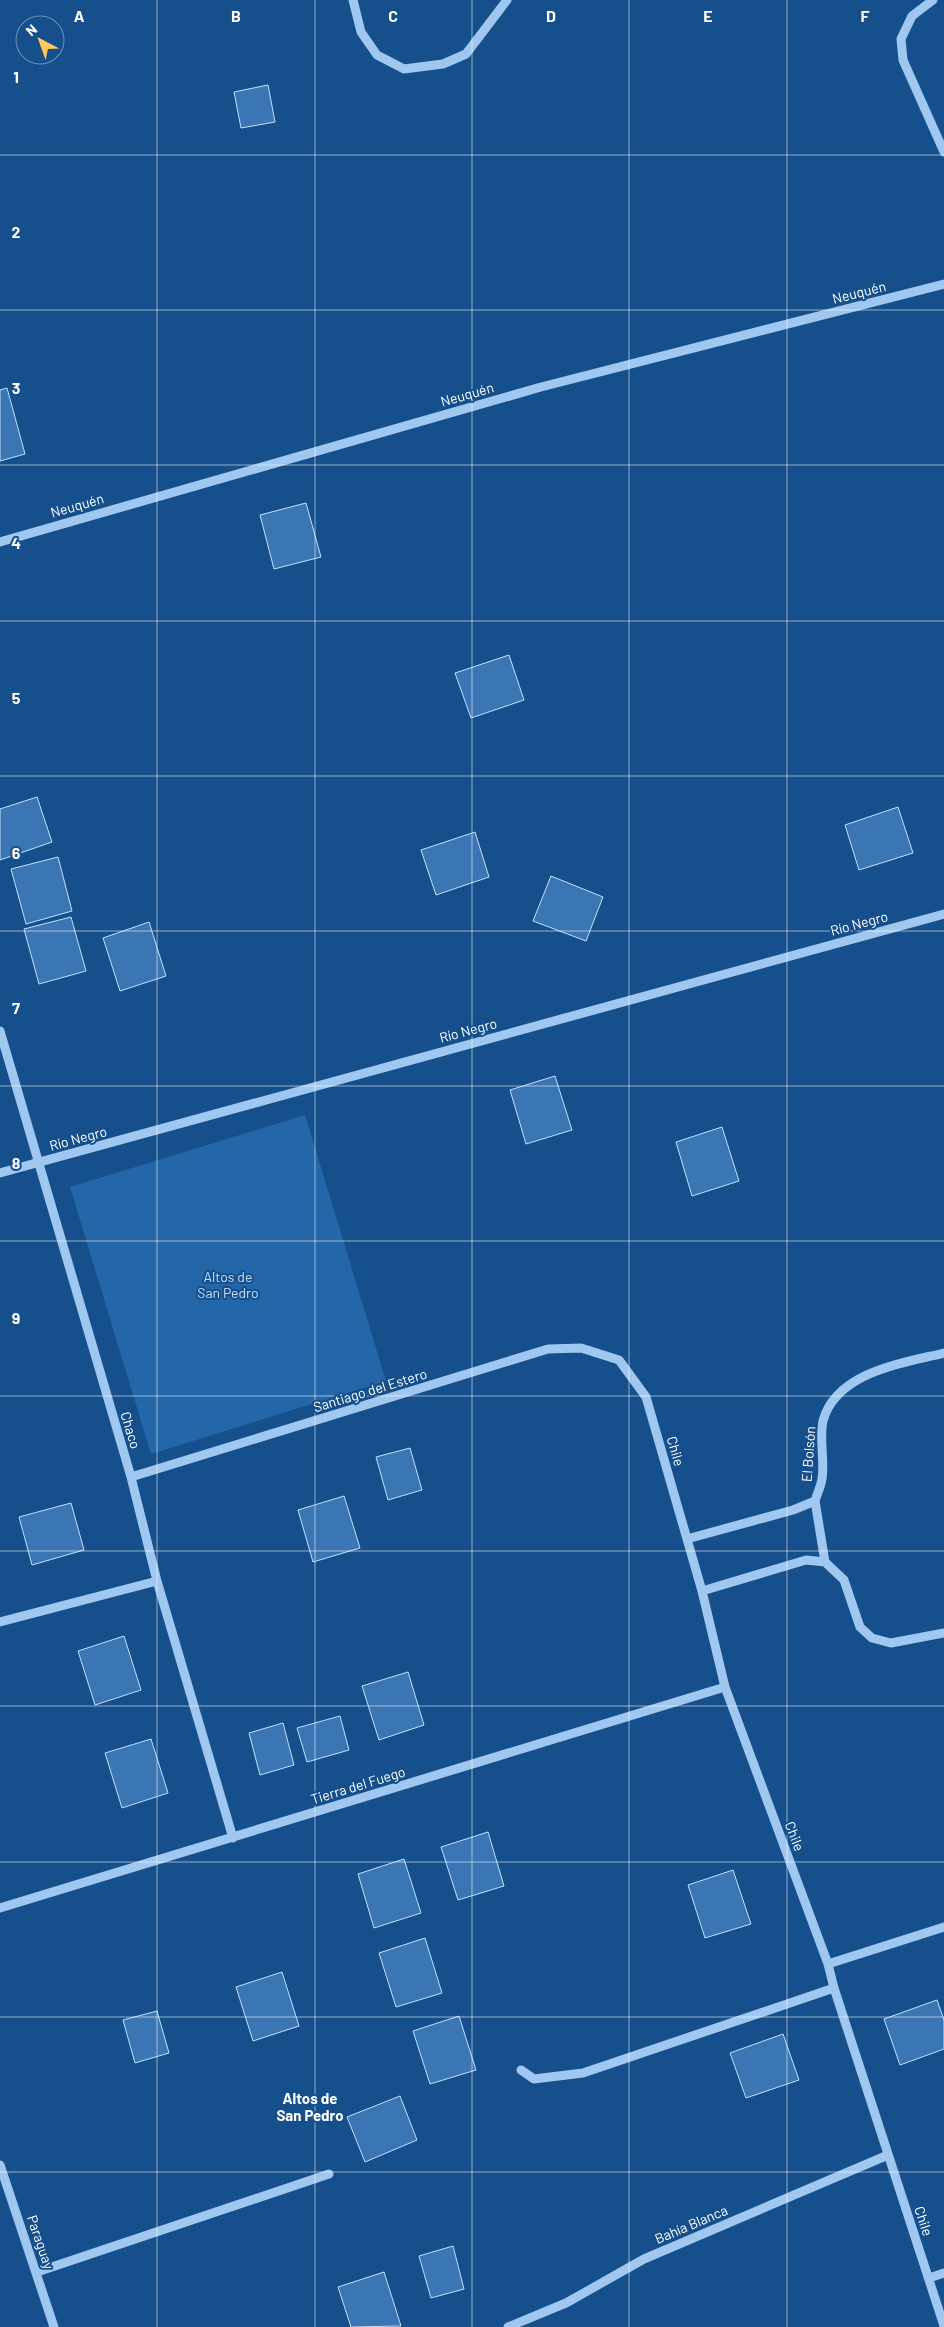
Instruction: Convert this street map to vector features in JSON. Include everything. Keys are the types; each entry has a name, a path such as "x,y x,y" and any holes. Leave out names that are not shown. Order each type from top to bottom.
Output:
{"street":[{"path":"353,0 361,32 377,55 404,69 443,64 466,54 507,0"},
{"path":"932,0 912,16 901,39 904,60 944,152"},
{"name":"Neuquén","path":"0,542 540,387 944,284"},
{"name":"Río Negro","path":"0,1173 944,914"},
{"name":"Chaco","path":"0,1031 130,1477 157,1582 233,1838"},
{"name":"Santiago del Estero","path":"130,1477 548,1350 581,1348 619,1360"},
{"name":"El Bolsón","path":"687,1539 793,1510 815,1501 822,1480 823,1422 832,1404 856,1378 896,1364 944,1353"},
{"name":"Chile","path":"619,1360 646,1397 702,1591 725,1687 828,1964 834,1988 944,2326"},
{"path":"815,1501 825,1562 844,1580 860,1628 872,1638 891,1643 944,1633"},
{"path":"702,1591 806,1560 825,1562"},
{"path":"0,1622 157,1582"},
{"name":"Tierra del Fuego","path":"0,1908 725,1687"},
{"path":"828,1964 944,1926"},
{"path":"521,2070 534,2079 583,2073 834,1988"},
{"name":"Bahía Blanca","path":"508,2327 566,2303 644,2259 888,2155"},
{"name":"Paraguay","path":"0,2165 54,2327"},
{"path":"37,2272 329,2174"},
{"path":"929,2278 944,2273"}],"green space":[{"name":"Altos de San Pedro","path":"305,1115 386,1381 151,1454 70,1187"}],"building":[{"path":"268,85 275,122 241,128 234,92"},
{"path":"7,388 25,454 0,461 0,390"},
{"path":"306,503 321,557 274,569 260,515"},
{"path":"509,655 524,700 471,718 455,673"},
{"path":"37,797 52,842 0,860 0,809"},
{"path":"898,807 913,853 859,870 845,825"},
{"path":"475,832 489,877 436,895 421,850"},
{"path":"58,857 72,911 26,924 11,869"},
{"path":"551,876 603,897 586,941 533,921"},
{"path":"71,917 86,971 39,984 24,929"},
{"path":"149,922 166,976 120,991 103,938"},
{"path":"555,1076 572,1130 526,1144 510,1090"},
{"path":"722,1127 739,1181 692,1196 676,1142"},
{"path":"410,1448 422,1490 388,1500 376,1457"},
{"path":"344,1496 360,1548 313,1562 298,1510"},
{"path":"71,1503 84,1550 32,1565 19,1517"},
{"path":"124,1636 141,1690 95,1705 78,1651"},
{"path":"408,1672 424,1725 379,1740 362,1686"},
{"path":"340,1716 349,1750 307,1762 297,1728"},
{"path":"283,1723 294,1765 260,1775 249,1733"},
{"path":"151,1739 168,1793 122,1808 105,1753"},
{"path":"488,1832 504,1886 458,1900 441,1847"},
{"path":"404,1859 421,1913 374,1928 358,1874"},
{"path":"733,1870 751,1924 705,1938 688,1885"},
{"path":"425,1938 442,1993 396,2007 379,1953"},
{"path":"282,1972 299,2026 253,2041 236,1987"},
{"path":"937,2000 944,2020 944,2049 900,2065 884,2019"},
{"path":"157,2011 169,2053 135,2063 123,2020"},
{"path":"459,2016 476,2070 430,2084 413,2031"},
{"path":"783,2034 799,2080 746,2098 730,2053"},
{"path":"400,2096 417,2140 365,2162 347,2117"},
{"path":"453,2246 464,2289 431,2298 419,2256"},
{"path":"384,2272 401,2326 351,2327 338,2287"}],"district":[{"name":"Altos de San Pedro","path":"310,2106"}]}
